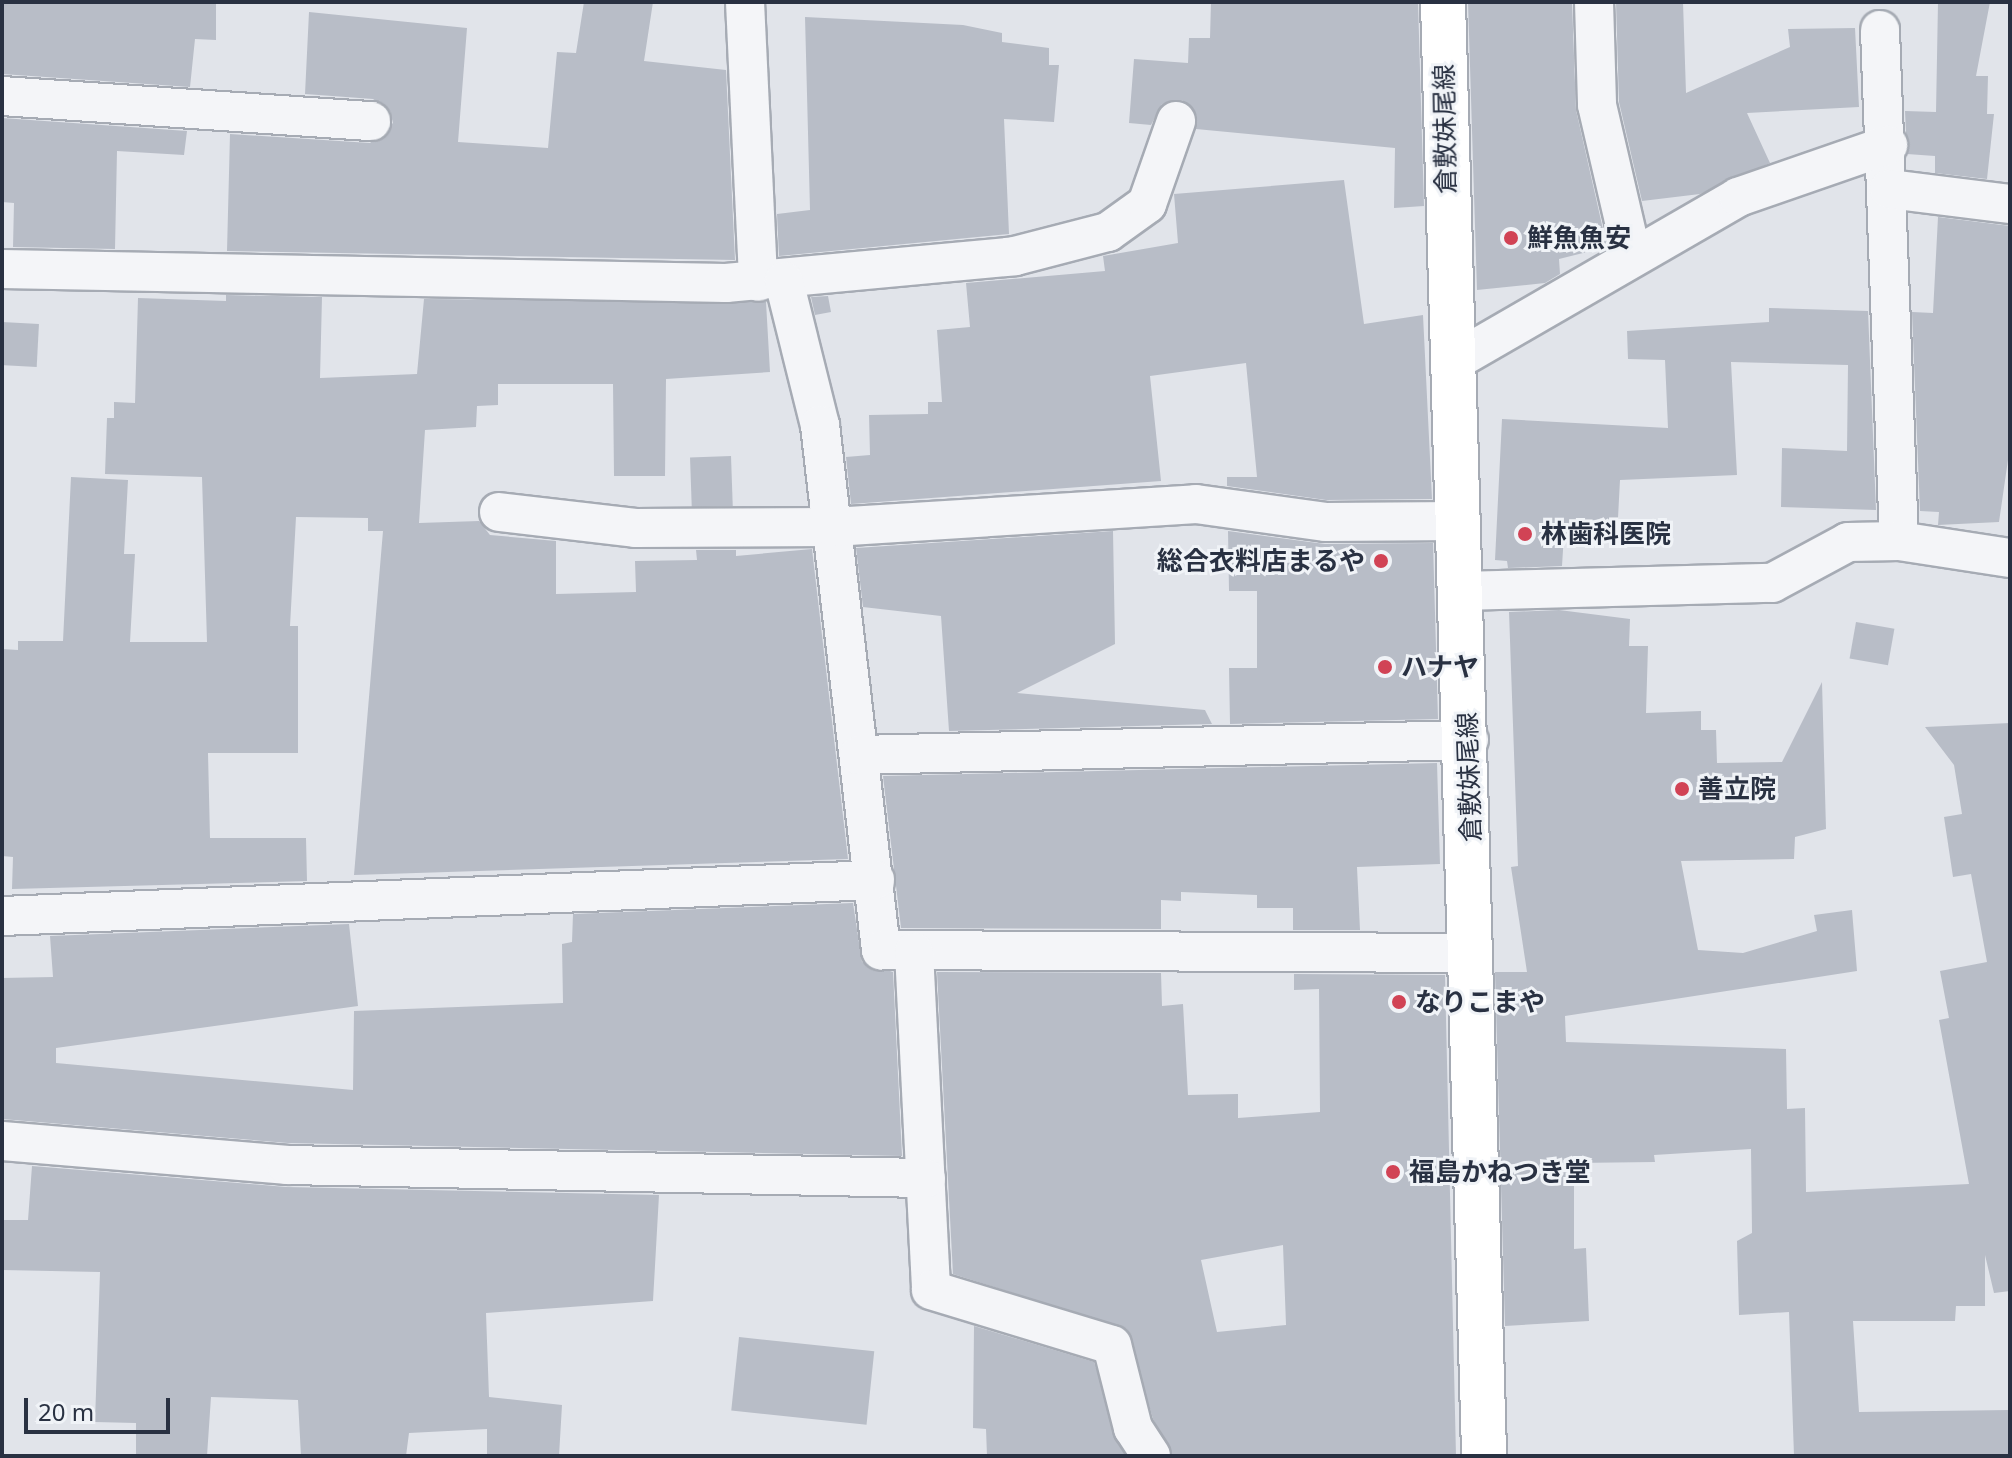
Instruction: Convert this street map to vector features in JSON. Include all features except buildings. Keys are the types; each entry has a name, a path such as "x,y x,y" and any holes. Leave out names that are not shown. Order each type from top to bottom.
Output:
{"main road":[{"name":"倉敷妹尾線","path":"1443,2 1451,363 1469,740 1484,1456"}],"street":[{"path":"745,2 771,281 820,425 881,950 1473,953"},
{"path":"1594,2 1597,105 1632,256"},
{"path":"1880,30 1888,145 1899,541"},
{"path":"2,96 371,121"},
{"path":"2,269 771,281 1015,256 1108,232 1147,204 1176,121"},
{"path":"1451,363 1738,197 1888,145"},
{"path":"1889,189 2010,204"},
{"path":"499,512 635,528 833,527 1196,504 1325,522 1458,521"},
{"path":"1461,591 1772,583 1848,542 1899,541 2010,558"},
{"path":"859,755 1469,740"},
{"path":"2,916 875,880"},
{"path":"914,952 931,1290 1112,1345 1133,1428 1151,1456"},
{"path":"2,1141 287,1165 926,1178"}],"place":[{"name":"鮮魚魚安","path":"1511,238"},
{"name":"林歯科医院","path":"1525,534"},
{"name":"総合衣料店まるや","path":"1381,561"},
{"name":"ハナヤ","path":"1385,667"},
{"name":"善立院","path":"1682,789"},
{"name":"なりこまや","path":"1399,1002"},
{"name":"福島かねつき堂","path":"1393,1172"}]}
